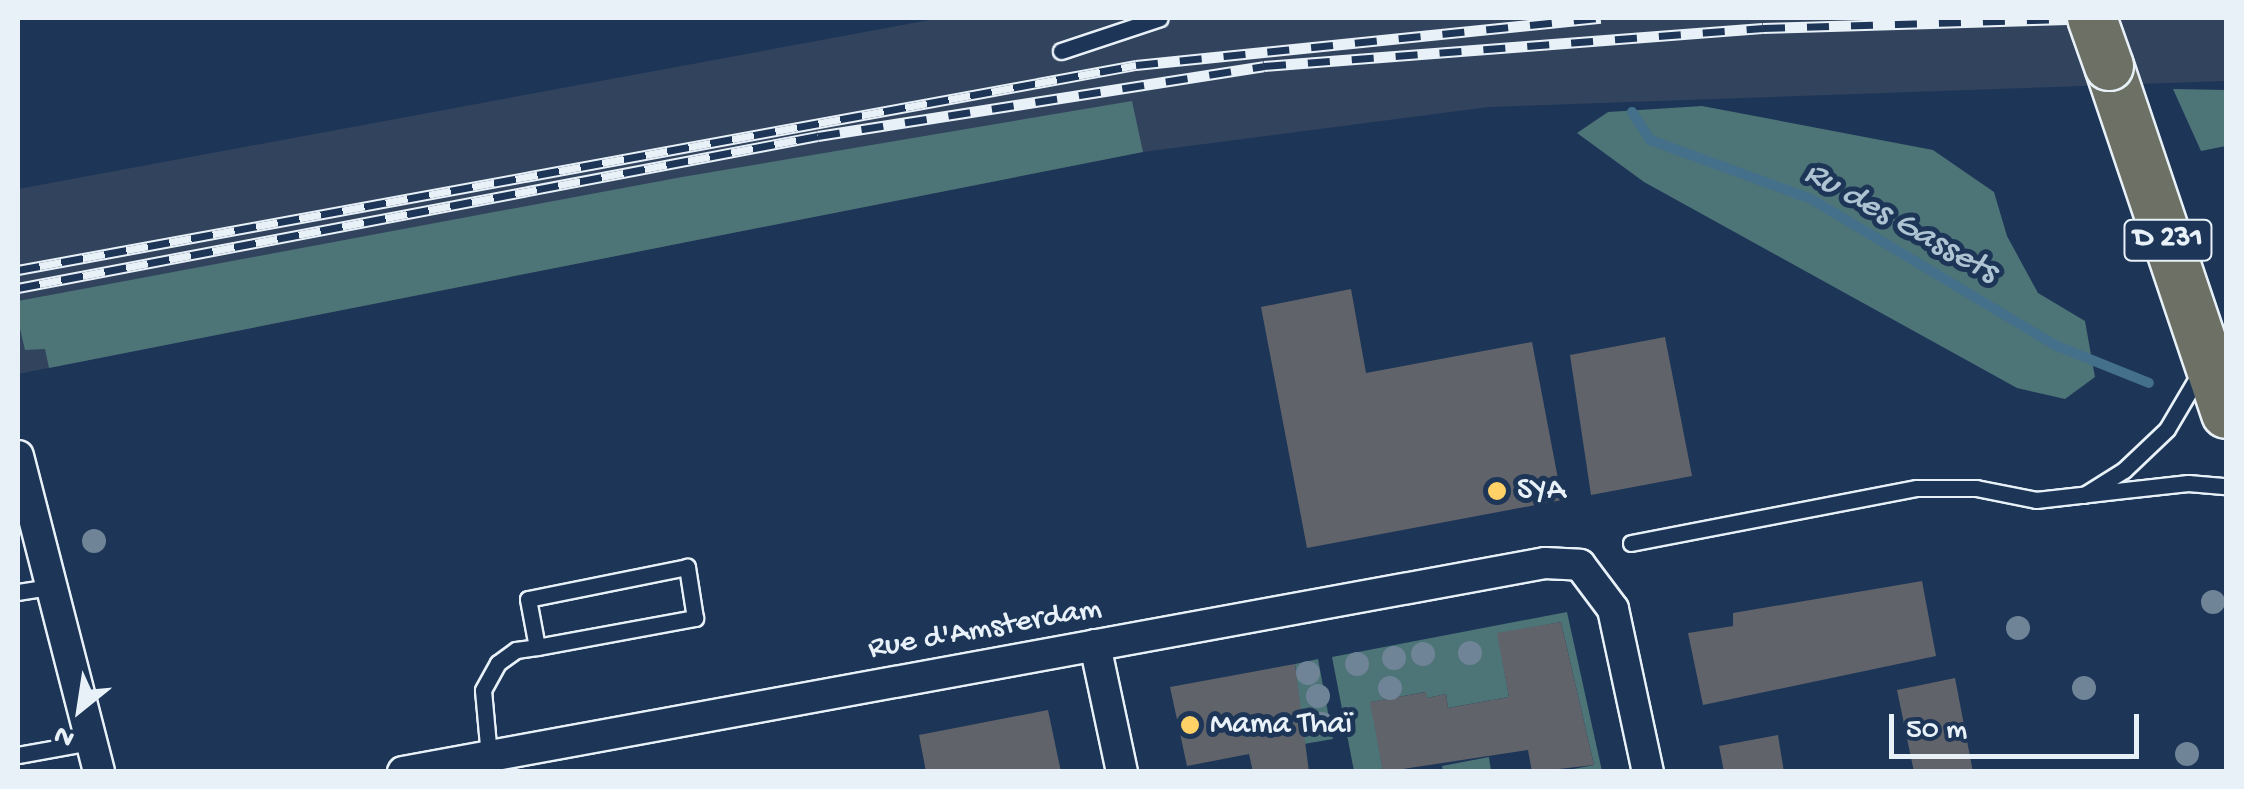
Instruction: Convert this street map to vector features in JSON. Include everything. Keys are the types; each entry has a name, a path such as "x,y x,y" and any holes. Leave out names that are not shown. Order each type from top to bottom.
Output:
{"main road":[{"name":"D 231","path":"2092,18 2226,414"}],"street":[{"path":"18,456 48,587 99,772"},
{"name":"Rue d'Amsterdam","path":"403,772 1546,562 1580,565 1613,609 1648,772"},
{"path":"1096,645 1122,772"}],"lane":[{"path":"1061,51 1160,18"},
{"path":"2080,497 2124,470 2167,428 2208,359"},
{"path":"1631,543 1917,488 1976,488 2036,500 2188,483 2226,486"},
{"path":"489,756 483,690 498,663 536,646 695,618 687,567 528,599 536,646"},
{"path":"18,592 48,587"},
{"path":"18,756 90,742"}],"shaded area":[{"path":"940,18 2226,18 2226,81 1489,107 1143,152 18,374 18,189"}],"green space":[{"path":"2173,89 2226,90 2226,146 2201,151"},
{"path":"1132,101 1143,152 49,368 45,349 25,350 18,320 18,301 682,177"},
{"path":"1702,106 1933,150 1994,192 2007,236 2038,293 2085,321 2095,377 2065,399 2017,388 1644,182 1577,133 1608,112"},
{"path":"1567,612 1602,771 1563,771 1594,765 1561,622 1498,634 1509,697 1448,708 1446,694 1427,698 1425,692 1371,702 1383,771 1354,771 1332,657"},
{"path":"1318,659 1333,739 1304,744 1295,664"},
{"path":"1489,757 1491,771 1443,771 1442,766"}],"building":[{"path":"1351,289 1366,373 1532,342 1562,500 1307,548 1261,307"},
{"path":"1665,337 1692,476 1591,495 1570,355"},
{"path":"1922,581 1936,656 1703,705 1688,633 1733,626 1733,613"},
{"path":"1561,622 1594,765 1532,772 1528,750 1383,772 1370,702 1426,692 1427,698 1446,694 1448,708 1509,697 1497,633"},
{"path":"1295,664 1309,772 1253,772 1249,754 1187,766 1170,687"},
{"path":"1955,678 1973,772 1914,772 1897,690"},
{"path":"1048,710 1061,772 926,772 919,735"},
{"path":"1778,735 1784,772 1724,772 1719,746"}],"waterway":[{"name":"Ru des Gassets","path":"1632,112 1650,140 1811,199 2057,346 2149,383"}],"railway":[{"path":"18,270 1136,65 1601,18"},
{"path":"18,288 818,136 1264,66 1763,28 2102,18"}],"place":[{"name":"SYA","path":"1497,491"},
{"name":"Mama Thaï","path":"1190,725"}]}
